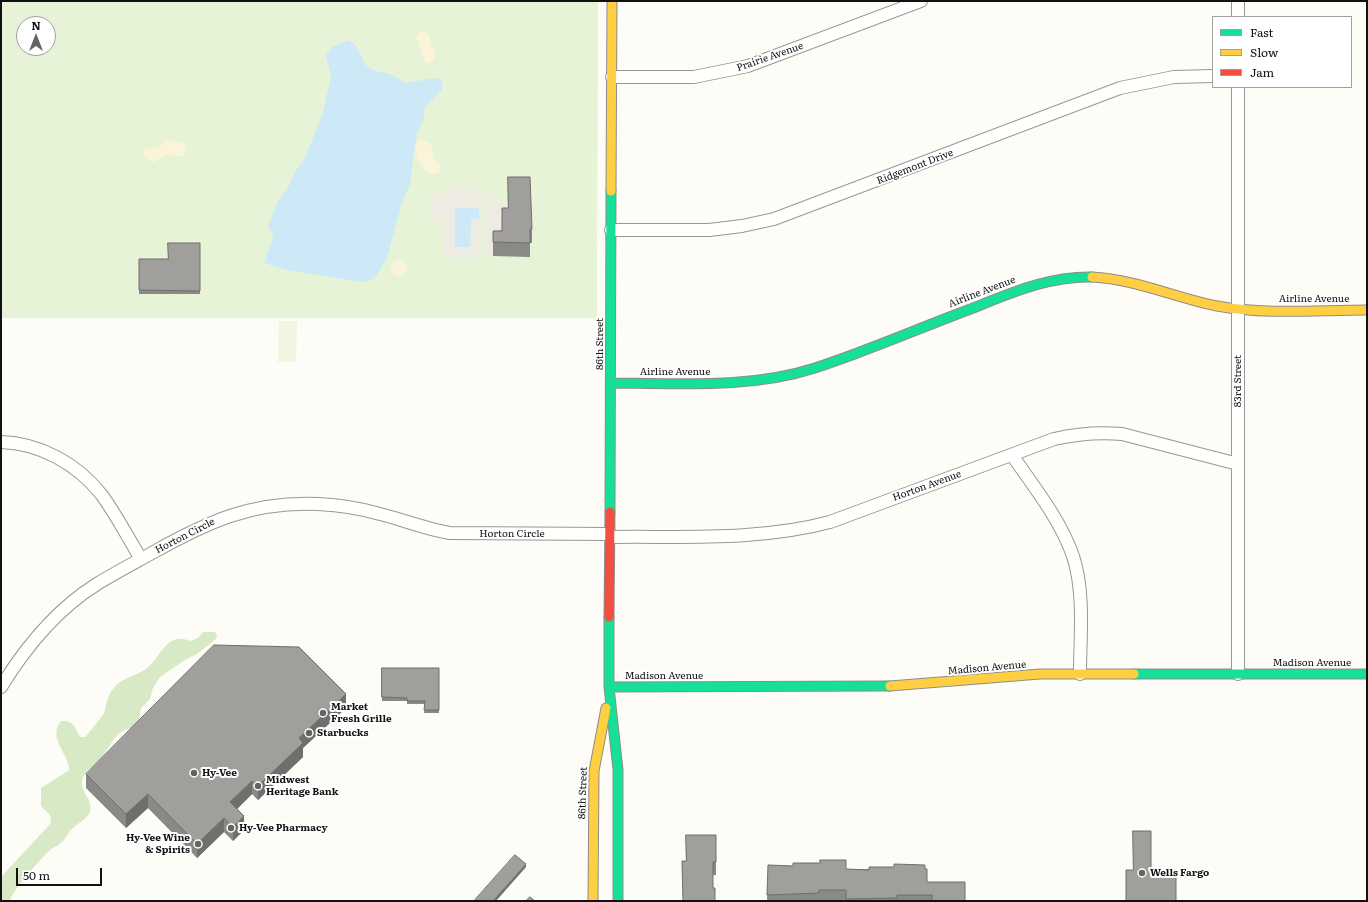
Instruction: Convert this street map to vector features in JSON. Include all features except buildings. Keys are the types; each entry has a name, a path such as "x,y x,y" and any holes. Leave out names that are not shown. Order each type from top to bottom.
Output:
{"street":[{"name":"86th Street","path":"612,1 609,687 618,770 618,901"},
{"name":"Prairie Avenue","path":"612,77 694,77 728,71 748,66 921,1"},
{"path":"1238,1 1238,16"},
{"name":"Ridgemont Drive","path":"611,230 709,230 742,226 774,219 1120,88 1174,77 1212,76"},
{"name":"83rd Street","path":"1238,88 1238,674"},
{"name":"Airline Avenue","path":"611,383 726,383 779,377 842,359 1041,282 1074,277 1108,279 1201,302 1238,309 1367,310"},
{"name":"Horton Avenue","path":"610,536 777,534 804,529 830,522 1012,454 1054,439 1071,435 1105,433 1145,440 1238,464"},
{"path":"1,442 32,446 55,456 80,473 101,494 141,559"},
{"path":"1012,454 1059,524 1073,556 1077,572 1080,605 1080,674"},
{"name":"Horton Circle","path":"1,687 17,662 40,633 67,607 96,585 191,531 222,518 270,506 295,504 349,507 380,514 431,530 450,533 610,536"},
{"name":"Madison Avenue","path":"609,687 852,687 911,685 1040,674 1367,674"},
{"name":"86th Street","path":"593,901 594,771 609,687"}],"green space":[{"path":"1,1 598,1 597,318 1,318"},
{"path":"279,321 297,321 296,362 278,362"},
{"path":"203,632 215,632 217,635 216,639 197,654 185,660 160,677 153,688 150,699 141,708 139,721 134,728 122,731 118,734 102,757 89,768 84,775 82,783 90,805 89,814 86,818 72,829 59,845 49,851 21,882 10,901 1,901 1,877 51,823 50,815 41,806 41,788 69,770 66,758 57,740 56,734 57,728 61,721 71,723 75,727 80,737 85,737 104,713 110,694 117,685 125,679 146,669 169,643 182,639 190,641 198,638"}],"sand":[{"path":"421,31 429,35 431,45 436,52 433,60 429,63 425,62 416,37"},
{"path":"422,139 431,144 434,159 441,168 438,173 432,175 422,166 420,162 415,146 419,140"},
{"path":"169,140 185,144 186,147 184,156 166,155 153,162 144,157 145,149 158,147"},
{"path":"399,260 406,265 407,268 402,275 399,276 392,271 391,268 396,261"}],"shaded area":[{"path":"458,185 467,185 472,190 472,194 482,194 482,224 486,223 486,194 493,194 493,203 508,203 508,222 502,222 502,245 493,245 493,256 486,256 486,228 482,228 482,258 444,258 444,228 439,227 439,220 429,220 429,193 452,194 452,190"}],"water":[{"path":"349,40 355,44 366,65 375,71 389,74 406,83 435,78 441,80 443,86 441,91 425,107 423,121 418,130 415,144 410,184 402,203 387,257 377,275 371,280 362,282 287,270 264,263 273,238 268,226 278,201 288,188 295,172 304,160 322,116 331,77 326,55 332,47"},
{"path":"455,208 479,208 479,219 471,219 470,247 455,247"}],"traffic: fast":[{"path":"610,512 611,191"},
{"path":"611,383 688,384 740,382 790,375 854,354 1028,287 1059,279 1092,277"},
{"path":"609,617 609,687 618,770 618,901"},
{"path":"1134,674 1367,674"},
{"path":"609,687 890,686"}],"traffic: slow":[{"path":"611,191 612,1"},
{"path":"1092,277 1124,281 1202,303 1236,309 1273,311 1367,310"},
{"path":"890,686 1040,674 1134,674"},
{"path":"593,901 594,771 606,708"}],"traffic: jam":[{"path":"609,617 610,512"}],"place":[{"name":"Market Fresh Grille","path":"323,713"},
{"name":"Starbucks","path":"309,733"},
{"name":"Hy-Vee","path":"194,773"},
{"name":"Midwest Heritage Bank","path":"258,786"},
{"name":"Hy-Vee Pharmacy","path":"231,828"},
{"name":"Hy-Vee Wine & Spirits","path":"198,844"},
{"name":"Wells Fargo","path":"1142,873"}]}
